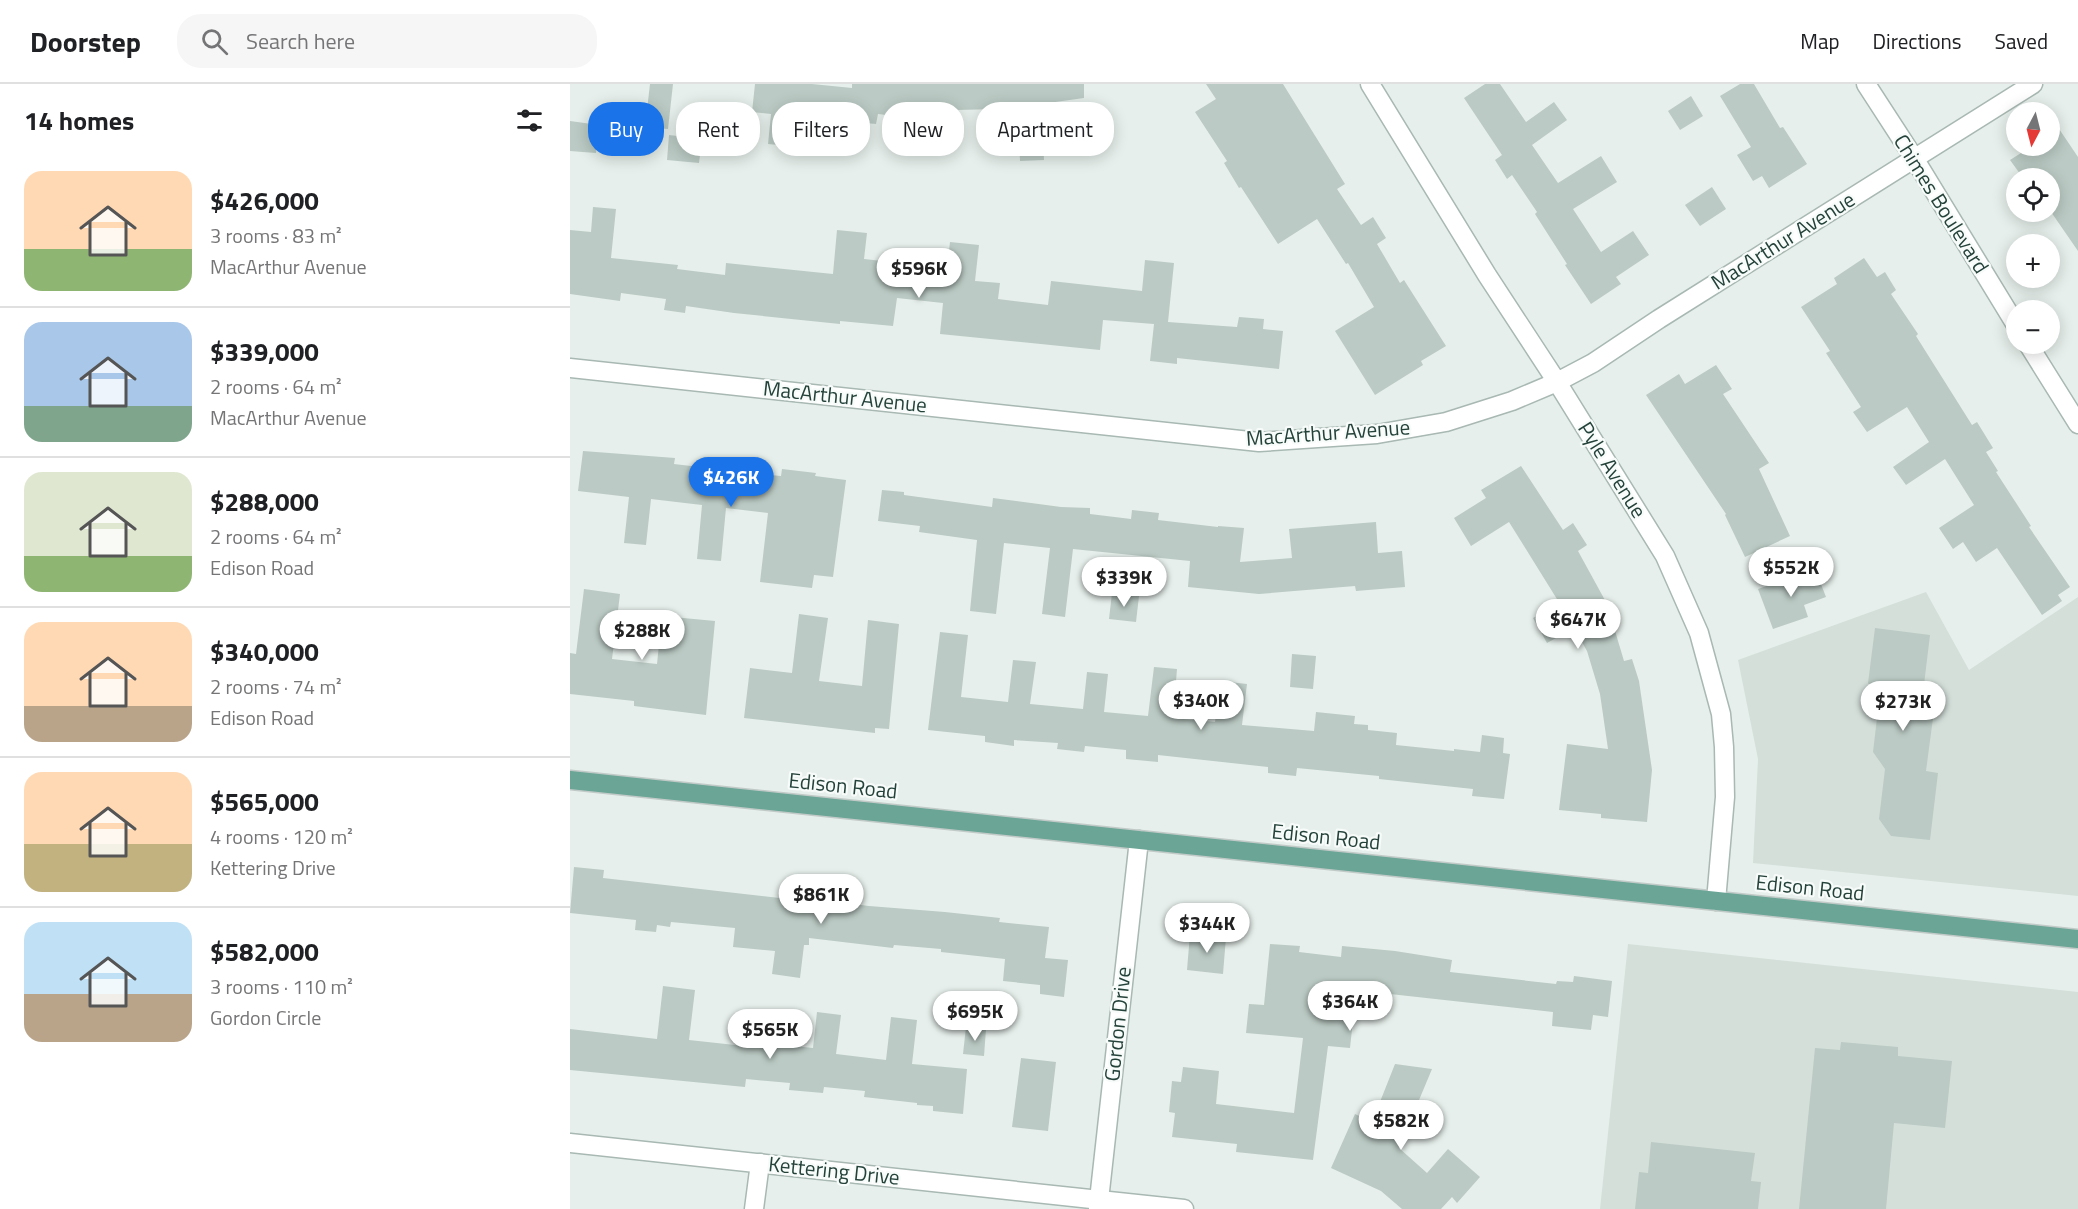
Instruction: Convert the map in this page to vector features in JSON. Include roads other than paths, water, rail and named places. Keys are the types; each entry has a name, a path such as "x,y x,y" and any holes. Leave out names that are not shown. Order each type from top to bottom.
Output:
{"main road":[{"name":"Edison Road","path":"570,780 2078,939"}],"street":[{"name":"Pyle Avenue","path":"1370,84 1665,556 1699,633 1721,714 1724,747 1725,797 1716,901"},
{"name":"Chimes Boulevard","path":"1866,84 2006,309"},
{"name":"MacArthur Avenue","path":"570,368 1259,442 1377,434 1446,422 1512,402 1593,363 2033,84"},
{"path":"2034,354 2078,424"},
{"name":"Gordon Drive","path":"1098,1204 1139,840"},
{"name":"Kettering Drive","path":"570,1143 759,1163 1098,1204 1184,1209"},
{"path":"754,1209 759,1163"}]}
